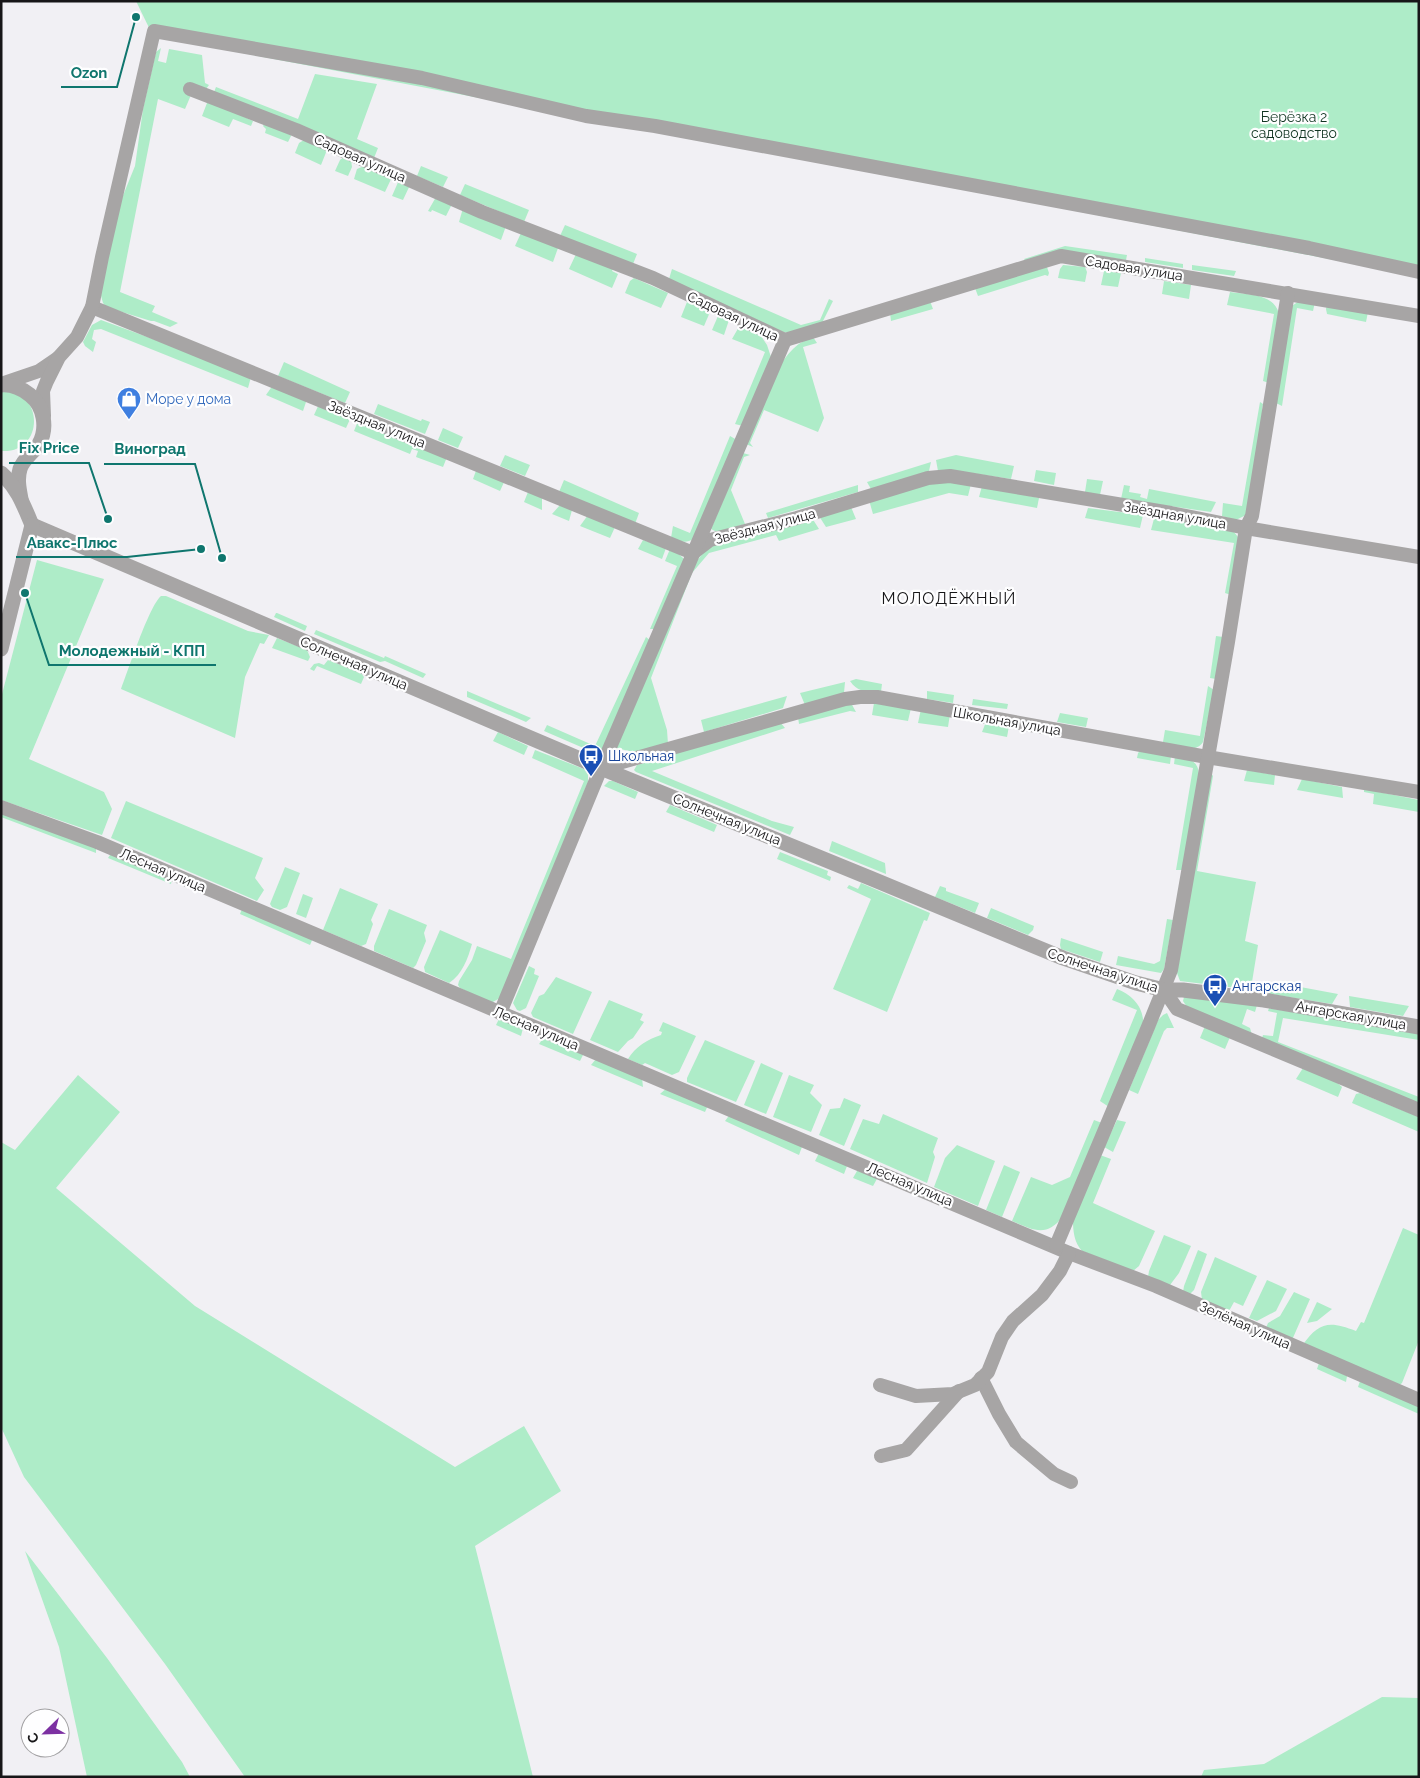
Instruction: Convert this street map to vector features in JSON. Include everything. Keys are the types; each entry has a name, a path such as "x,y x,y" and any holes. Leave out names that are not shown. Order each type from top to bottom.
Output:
{"street":[{"path":"21,499 18,483 21,466 40,442 44,427 43,391 59,358 77,337 92,307 154,31 422,78 586,116 665,128 1300,246 1419,272"},
{"name":"Садовая улица","path":"190,89 296,130 482,212 653,278 785,340 1061,256 1419,316"},
{"path":"1056,1246 1164,990 1170,970 1246,528 1252,516 1288,293"},
{"name":"Звёздная улица","path":"92,307 693,553 710,540 797,518 928,478 950,476 1419,557"},
{"path":"500,1013 601,768 785,340"},
{"path":"1,384 38,371 59,358"},
{"path":"1,384 22,389 34,398 44,417"},
{"path":"1,464 17,462 30,454"},
{"path":"1,473 10,481 21,499 32,525 1,649"},
{"name":"Солнечная улица","path":"32,525 601,768 1063,958 1136,983 1164,990 1177,1009 1419,1110"},
{"name":"Школьная улица","path":"601,768 860,696 877,697 1207,757 1419,792"},
{"name":"Лесная улица","path":"1,807 97,842 1069,1252"},
{"name":"Ангарская улица","path":"1164,990 1183,990 1264,1000 1419,1027"},
{"path":"880,1385 916,1396 953,1394 975,1385 988,1372 1002,1337 1013,1321 1042,1295 1060,1271 1069,1252"},
{"name":"Зелёная улица","path":"1069,1252 1156,1286 1419,1400"},
{"path":"981,1378 1016,1442 1054,1474 1071,1482"},
{"path":"881,1456 906,1450 959,1391"}],"green space":[{"name":"Берёзка 2 садоводство","path":"136,1 1419,1 1419,276 153,36"},
{"path":"161,48 158,61 166,63 169,49 202,55 205,83 209,85 206,89 191,95 185,109 158,99 120,292 155,306 152,312 178,323 170,327 106,307 100,292 122,198 135,166 143,109 156,52"},
{"path":"315,74 377,84 357,139 378,148 374,158 214,92 216,87 298,119"},
{"path":"211,101 253,121 251,126 233,119 229,127 202,116 207,103"},
{"path":"264,124 290,133 291,136 288,142 265,133"},
{"path":"304,140 327,150 321,165 295,153 299,143"},
{"path":"344,157 351,160 352,167 348,176 335,171 340,160"},
{"path":"364,166 392,177 385,192 354,179 357,169"},
{"path":"421,166 448,177 443,187 417,176"},
{"path":"399,180 410,185 403,200 392,196"},
{"path":"465,184 529,210 524,222 460,195"},
{"path":"436,197 452,204 446,216 432,210 431,212 428,211"},
{"path":"463,208 506,226 501,240 459,222"},
{"path":"565,225 637,254 633,264 560,236"},
{"path":"521,233 558,248 553,262 515,246"},
{"path":"1065,246 1127,255 1126,260 1066,251 1026,262 1024,259"},
{"path":"576,254 613,269 612,271 618,274 612,288 569,269"},
{"path":"1145,258 1183,264 1183,268 1145,262"},
{"path":"1063,265 1085,267 1087,272 1085,282 1058,278"},
{"path":"1192,265 1236,271 1234,276 1192,270"},
{"path":"1047,267 1048,276 1045,275 978,296 975,288"},
{"path":"672,269 801,325 820,320 829,299 833,301 822,323 790,333 783,332 669,279"},
{"path":"1104,271 1121,273 1118,287 1101,285"},
{"path":"634,278 668,293 661,308 625,293 630,281"},
{"path":"1164,281 1191,285 1189,299 1162,294"},
{"path":"1230,292 1259,296 1266,299 1272,302 1279,314 1269,383 1263,381 1274,314 1227,305"},
{"path":"930,301 933,309 891,321 890,313"},
{"path":"1299,301 1315,302 1313,311 1297,308 1282,406 1276,403 1292,306"},
{"path":"687,302 710,312 704,326 681,317"},
{"path":"1327,304 1368,312 1366,322 1327,314"},
{"path":"718,316 729,320 724,335 712,330"},
{"path":"101,320 251,377 248,388 101,329 94,330 92,339 96,342 93,352 83,342 92,325"},
{"path":"740,325 761,336 767,345 771,357 743,426 735,424 765,352 732,339"},
{"path":"813,337 817,343 803,347 824,418 818,432 764,410 750,443 753,447 746,444 766,393 778,369 795,347"},
{"path":"284,362 350,392 345,403 278,376"},
{"path":"273,385 307,399 303,411 266,395"},
{"path":"1,392 15,393 25,400 32,409 34,421 32,432 26,442 16,449 1,451"},
{"path":"1260,402 1263,404 1262,410 1264,412 1246,515 1236,520 1222,516 1223,503 1242,506"},
{"path":"319,404 351,417 346,428 314,415"},
{"path":"378,404 421,421 422,419 430,422 425,434 374,414"},
{"path":"358,421 447,457 443,467 416,457 418,451 412,449 410,454 354,431"},
{"path":"443,428 463,437 458,448 438,440"},
{"path":"730,436 737,440 693,539 685,542 671,538 673,526 690,533"},
{"path":"743,453 750,455 744,457 731,490 745,524 717,532 711,529"},
{"path":"505,455 530,465 525,476 500,466"},
{"path":"956,455 1014,466 1011,479 971,473 938,471 936,460"},
{"path":"931,462 929,471 871,489 867,482"},
{"path":"477,468 505,480 500,491 473,479"},
{"path":"1036,470 1056,473 1054,485 1034,481"},
{"path":"1087,479 1103,481 1100,495 1085,492"},
{"path":"564,480 639,513 635,524 559,492"},
{"path":"952,481 971,484 968,496 949,493 873,514 869,500 929,483"},
{"path":"858,485 858,492 768,518 766,513"},
{"path":"1124,485 1130,486 1129,492 1141,494 1140,497 1147,499 1149,489 1216,502 1211,512 1121,499"},
{"path":"982,486 1039,498 1037,508 979,497"},
{"path":"528,492 542,498 542,510 524,502"},
{"path":"560,505 572,510 569,521 552,514"},
{"path":"851,507 856,519 826,527 819,516"},
{"path":"1088,508 1143,515 1140,528 1085,518"},
{"path":"588,515 615,527 610,538 580,526"},
{"path":"1155,515 1234,532 1238,537 1231,595 1225,593 1234,543 1151,530"},
{"path":"812,518 819,529 779,541 776,535 709,553 692,573 651,678 667,730 668,744 638,753 616,748 695,563 709,546"},
{"path":"643,540 666,548 662,559 638,549"},
{"path":"670,549 678,553 685,560 656,629 650,629 677,566 665,561"},
{"path":"37,560 104,579 29,759 104,792 112,809 102,835 1,800 1,698"},
{"path":"161,596 166,596 248,631 269,635 264,644 260,643 245,677 235,738 121,689 145,625"},
{"path":"276,613 307,626 305,631 274,617"},
{"path":"316,630 426,674 423,678 385,661 380,662 314,634"},
{"path":"1216,636 1223,637 1216,679 1210,678"},
{"path":"646,637 651,641 602,750 595,753 544,731 547,725 595,746"},
{"path":"277,638 307,650 310,657 308,661 272,648"},
{"path":"328,660 361,673 364,677 361,684 317,666 314,671 310,669 314,664 324,665"},
{"path":"856,679 882,684 881,692 868,692 856,688 850,681"},
{"path":"845,682 844,693 805,705 800,693"},
{"path":"1208,686 1214,690 1203,742 1199,746 1190,749 1163,742 1165,730 1200,736"},
{"path":"467,691 531,718 526,722 467,697"},
{"path":"927,691 954,695 953,703 927,699"},
{"path":"787,696 783,708 704,732 701,720"},
{"path":"973,699 1008,704 1007,709 972,705"},
{"path":"851,703 856,712 850,711 799,724 798,717"},
{"path":"874,703 911,708 908,721 872,715"},
{"path":"921,709 950,714 948,727 918,723"},
{"path":"1060,713 1088,718 1086,727 1057,722"},
{"path":"780,722 785,728 652,771 772,821 794,827 790,835 634,770 637,765"},
{"path":"986,722 1009,726 1007,737 982,732"},
{"path":"498,732 528,746 524,755 493,741"},
{"path":"535,750 584,769 588,775 588,782 500,998 491,1003 460,988 458,985 459,981 472,960 477,946 511,959 584,781 532,758"},
{"path":"1141,750 1171,756 1170,764 1137,758"},
{"path":"1175,756 1194,762 1199,774 1183,870 1176,870 1193,768 1174,764"},
{"path":"1247,770 1275,775 1274,785 1244,781"},
{"path":"1211,773 1213,776 1197,871 1256,882 1245,941 1258,945 1252,982 1255,983 1253,990 1180,981 1177,973"},
{"path":"1302,779 1342,787 1343,798 1297,790"},
{"path":"609,781 638,792 635,799 604,786"},
{"path":"1364,789 1419,800 1419,812 1373,804 1374,794 1364,792"},
{"path":"126,801 263,858 255,878 264,890 257,901 111,838"},
{"path":"670,805 717,825 714,832 666,812"},
{"path":"1,812 96,847 96,853 1,817"},
{"path":"832,841 885,863 886,874 829,851"},
{"path":"112,852 172,878 171,884 108,858"},
{"path":"780,852 828,871 827,875 831,877 830,881 777,859"},
{"path":"285,867 300,873 287,907 280,910 272,907 270,904"},
{"path":"861,883 930,913 927,921 924,920 887,1012 833,989 871,899 847,888 849,885 858,889"},
{"path":"940,886 946,888 946,891 979,903 975,913 935,897"},
{"path":"340,888 378,904 371,920 373,924 366,944 361,946 323,930"},
{"path":"303,894 313,898 306,918 296,914"},
{"path":"991,908 1034,926 1033,930 1028,935 987,918"},
{"path":"242,909 313,938 310,945 240,914"},
{"path":"389,909 427,925 424,933 426,941 413,968 374,951 374,946"},
{"path":"1167,919 1173,920 1164,969 1161,973 1116,965 1118,956 1154,964 1160,961"},
{"path":"440,930 472,944 461,971 449,983 425,972 424,967"},
{"path":"1061,938 1103,952 1100,962 1061,949"},
{"path":"529,966 535,969 534,974 539,976 526,1008 520,1011 517,1010 513,1003"},
{"path":"556,977 592,992 573,1034 533,1017 531,1013 539,996 544,994"},
{"path":"1267,984 1295,986 1338,994 1332,1004 1263,993"},
{"path":"1117,989 1127,994 1136,1002 1143,1017 1143,1023 1109,1107 1100,1101 1137,1010 1112,1000"},
{"path":"1349,996 1409,1006 1403,1016 1350,1007"},
{"path":"1184,997 1257,1005 1255,1012 1247,1009 1242,1024 1250,1028 1252,1035 1187,1007 1183,1001"},
{"path":"609,1000 643,1014 640,1020 644,1022 633,1038 618,1052 590,1040"},
{"path":"1269,1008 1419,1034 1419,1040 1283,1018 1278,1042 1419,1097 1419,1106 1262,1038 1263,1035 1273,1036 1277,1013 1268,1011"},
{"path":"1167,1013 1174,1028 1167,1028 1164,1031 1138,1094 1129,1090 1158,1020"},
{"path":"499,1019 523,1028 521,1036 496,1025"},
{"path":"663,1022 696,1036 679,1072 672,1075 645,1063 642,1065 628,1059 642,1044 661,1035 662,1032 659,1031"},
{"path":"1205,1026 1230,1037 1225,1049 1200,1038"},
{"path":"545,1036 578,1049 583,1055 580,1061 539,1044"},
{"path":"705,1040 755,1061 736,1102 687,1082 687,1078"},
{"path":"596,1059 642,1078 643,1087 591,1065"},
{"path":"761,1063 783,1073 766,1114 744,1105"},
{"path":"1303,1068 1334,1080 1342,1087 1338,1097 1296,1079"},
{"path":"78,1075 120,1112 56,1188 195,1306 455,1467 524,1426 561,1491 475,1546 533,1777 245,1777 165,1664 24,1477 1,1427 1,1142 15,1150"},
{"path":"789,1075 814,1085 810,1093 822,1105 811,1132 773,1117"},
{"path":"668,1087 708,1105 705,1112 660,1094"},
{"path":"1360,1093 1419,1117 1419,1132 1352,1103 1356,1094"},
{"path":"844,1098 861,1105 844,1146 819,1135 830,1109 840,1108"},
{"path":"731,1113 803,1144 799,1155 725,1121"},
{"path":"883,1114 938,1138 933,1152 935,1157 927,1183 850,1149 863,1119 879,1124"},
{"path":"1094,1120 1102,1123 1063,1216 1057,1223 1045,1230 1033,1229 1012,1221 1031,1177 1052,1185 1070,1177"},
{"path":"1117,1120 1126,1122 1113,1152 1104,1147"},
{"path":"957,1145 995,1161 978,1206 934,1187 945,1158"},
{"path":"820,1151 847,1166 844,1174 815,1161"},
{"path":"1100,1155 1111,1159 1093,1203 1155,1231 1139,1266 1133,1271 1082,1251 1074,1236 1073,1220"},
{"path":"1004,1165 1020,1172 1002,1217 986,1210"},
{"path":"862,1169 878,1177 873,1186 853,1178 857,1171"},
{"path":"1403,1228 1419,1235 1419,1340 1402,1383 1398,1386 1302,1346 1314,1332 1326,1325 1339,1326 1356,1331 1361,1322 1364,1323"},
{"path":"1164,1235 1191,1246 1179,1273 1170,1285 1148,1277"},
{"path":"1198,1250 1207,1254 1194,1290 1190,1294 1183,1292 1184,1286"},
{"path":"1215,1257 1257,1276 1243,1306 1234,1302 1229,1311 1202,1300 1201,1292"},
{"path":"1267,1280 1287,1289 1276,1311 1257,1321 1249,1318"},
{"path":"1294,1292 1310,1299 1292,1340 1266,1328 1268,1323 1280,1316"},
{"path":"1317,1302 1332,1309 1317,1321 1307,1323"},
{"path":"1319,1363 1347,1376 1346,1382 1317,1369"},
{"path":"1360,1381 1419,1406 1419,1414 1358,1387"},
{"path":"25,1551 107,1658 182,1762 190,1777 87,1777 59,1647"},
{"path":"1382,1697 1419,1698 1419,1777 1201,1777 1204,1770 1264,1764"}],"place":[{"name":"Ozon","path":"136,17"},
{"name":"Море у дома","path":"129,420"},
{"name":"Fix Price","path":"108,519"},
{"name":"Авакс-Плюс","path":"201,549"},
{"name":"Виноград","path":"222,558"},
{"name":"Молодежный - КПП","path":"25,593"},
{"name":"Школьная","path":"591,777"},
{"name":"Ангарская","path":"1215,1007"}],"district":[{"name":"МОЛОДЁЖНЫЙ","path":"949,598"}]}
